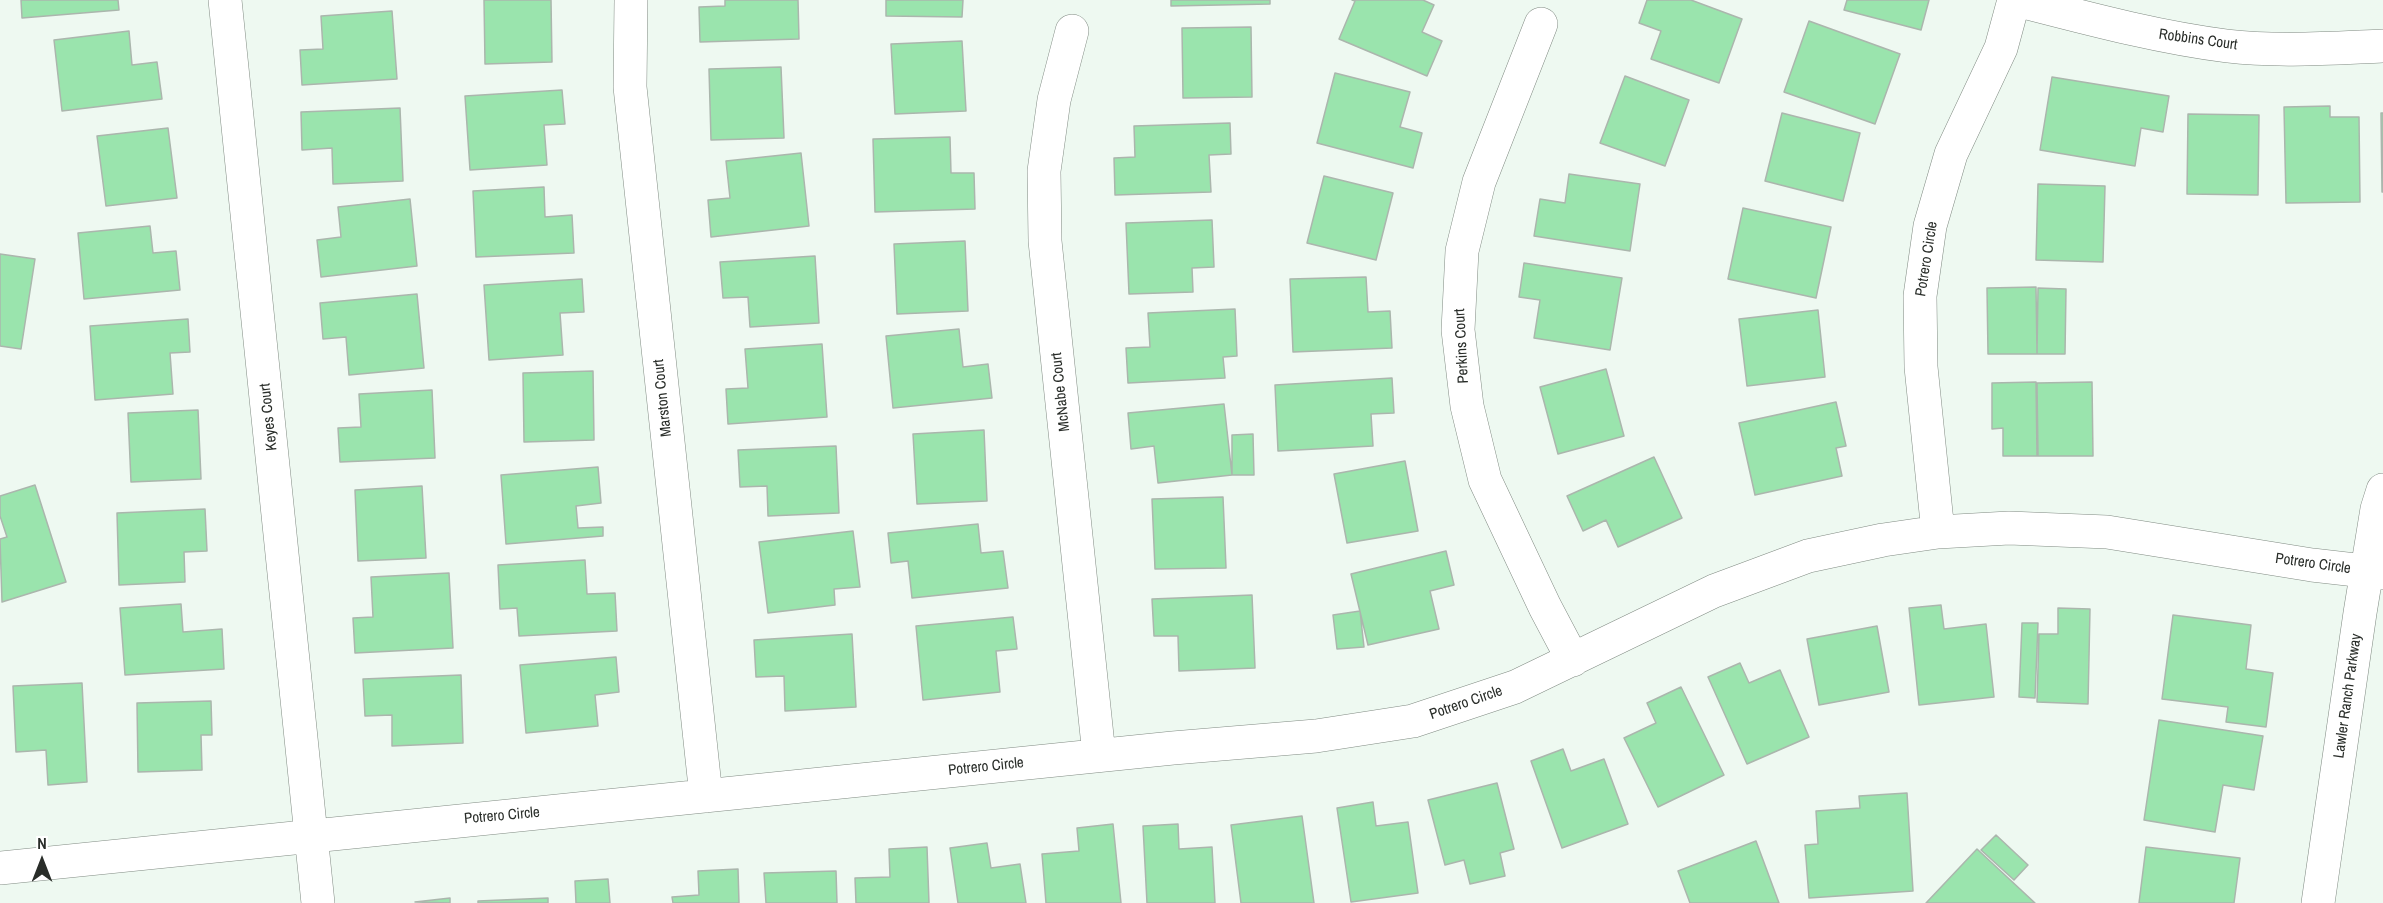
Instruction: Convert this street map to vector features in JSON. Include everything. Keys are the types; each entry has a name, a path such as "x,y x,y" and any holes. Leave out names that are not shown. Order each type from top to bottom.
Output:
{"street":[{"name":"Keyes Court","path":"225,0 318,903"},
{"name":"Marston Court","path":"631,0 630,87 706,796"},
{"name":"Potrero Circle","path":"1938,532 1921,367 1920,296 1930,226 1950,154 2001,48 2015,0"},
{"name":"Robbins Court","path":"2015,0 2153,34 2230,46 2311,48 2383,46"},
{"name":"Perkins Court","path":"1541,24 1479,182 1462,250 1458,330 1467,406 1485,480 1545,607 1573,660"},
{"name":"McNabe Court","path":"1072,31 1054,100 1044,171 1045,241 1099,755"},
{"name":"Lawler Ranch Parkway","path":"2318,903 2375,572 2377,509 2383,490"},
{"name":"Potrero Circle","path":"0,868 1099,755 1316,736 1413,721 1515,687 1714,591 1808,556 1883,540 1938,532 2009,528 2107,532 2313,565 2375,572"}],"building":[{"path":"21,0 118,0 119,10 22,18"},
{"path":"484,0 551,0 552,62 485,64"},
{"path":"725,0 798,0 799,39 700,42 699,7 725,6"},
{"path":"886,0 963,0 962,17 886,16"},
{"path":"1171,0 1270,0 1270,4 1171,6"},
{"path":"1352,0 1423,0 1434,5 1422,32 1442,41 1427,76 1339,39 1355,1"},
{"path":"1647,0 1691,0 1742,19 1719,83 1651,59 1661,31 1639,23"},
{"path":"1847,0 1929,0 1921,30 1844,10"},
{"path":"392,11 397,79 302,85 300,50 323,49 321,16"},
{"path":"1809,21 1900,54 1875,124 1784,92"},
{"path":"1251,27 1252,97 1183,98 1182,28"},
{"path":"129,31 132,65 157,62 162,99 62,111 54,40"},
{"path":"962,41 966,111 895,114 891,44"},
{"path":"781,67 784,138 711,140 709,69"},
{"path":"1335,73 1410,92 1400,127 1422,133 1413,168 1317,143"},
{"path":"1625,76 1689,100 1665,166 1600,143"},
{"path":"2052,77 2169,96 2163,132 2141,128 2135,166 2040,150"},
{"path":"562,90 565,124 544,125 547,165 470,170 465,96"},
{"path":"2330,106 2330,117 2359,117 2360,202 2286,203 2284,107"},
{"path":"400,108 403,181 333,184 332,148 302,150 301,112"},
{"path":"1782,113 1860,133 1843,201 1765,181"},
{"path":"2381,113 2383,113 2383,192 2382,192"},
{"path":"2188,114 2259,115 2258,195 2187,194"},
{"path":"1230,123 1231,154 1209,155 1211,192 1115,195 1114,158 1135,157 1134,126"},
{"path":"168,128 177,198 106,206 97,136"},
{"path":"950,137 951,173 974,173 975,209 875,212 873,139"},
{"path":"801,153 809,226 711,237 708,200 730,198 726,161"},
{"path":"1569,174 1640,184 1630,251 1534,236 1540,199 1565,203"},
{"path":"1324,176 1393,193 1376,260 1307,243"},
{"path":"2038,184 2105,186 2103,262 2036,260"},
{"path":"544,187 545,217 572,215 574,253 476,257 473,191"},
{"path":"410,199 417,266 321,277 317,240 341,237 338,207"},
{"path":"1743,208 1831,227 1816,298 1728,279"},
{"path":"1212,220 1214,267 1192,268 1193,292 1129,294 1126,223"},
{"path":"150,226 153,253 176,251 180,290 84,299 78,233"},
{"path":"965,241 968,311 897,314 894,244"},
{"path":"0,254 35,259 21,349 0,346"},
{"path":"815,256 819,323 750,327 748,297 723,298 720,262"},
{"path":"1524,263 1622,278 1610,350 1534,338 1540,300 1519,297"},
{"path":"1366,277 1368,312 1390,311 1392,348 1293,352 1290,279"},
{"path":"582,279 584,312 560,313 563,355 489,360 484,285"},
{"path":"2036,287 2037,354 1988,354 1987,288"},
{"path":"2038,288 2066,289 2065,354 2037,354"},
{"path":"417,294 424,368 349,375 346,337 323,339 320,303"},
{"path":"1235,309 1237,356 1223,357 1225,378 1128,383 1126,348 1150,347 1148,313"},
{"path":"1818,310 1825,377 1747,386 1739,319"},
{"path":"188,319 190,352 170,353 173,394 95,400 90,326"},
{"path":"959,329 963,367 988,364 992,398 893,408 886,336"},
{"path":"822,344 827,417 728,424 726,389 748,388 745,349"},
{"path":"1606,369 1624,436 1558,454 1540,387"},
{"path":"593,371 594,440 524,442 523,373"},
{"path":"1392,378 1394,413 1371,414 1373,446 1278,451 1275,385"},
{"path":"2036,382 2037,456 2003,456 2003,428 1992,429 1992,383"},
{"path":"2092,382 2093,456 2038,456 2037,383"},
{"path":"432,390 435,458 340,462 338,428 361,427 359,394"},
{"path":"1836,402 1846,446 1836,448 1842,476 1755,495 1739,423"},
{"path":"1224,404 1232,475 1158,483 1154,446 1131,449 1128,413"},
{"path":"198,410 201,479 131,482 128,413"},
{"path":"984,430 987,501 917,504 913,434"},
{"path":"1253,434 1254,475 1232,475 1232,435"},
{"path":"836,446 839,513 768,516 767,486 740,487 738,450"},
{"path":"1654,457 1682,518 1618,547 1606,520 1583,531 1567,496"},
{"path":"1405,461 1418,531 1347,543 1334,474"},
{"path":"598,467 601,503 576,506 578,528 603,527 603,536 506,544 501,475"},
{"path":"35,485 66,582 2,602 0,539 7,537 0,516 0,496"},
{"path":"422,486 426,558 358,561 355,490"},
{"path":"1223,497 1226,568 1155,569 1152,499"},
{"path":"205,509 207,551 184,552 185,582 119,585 117,513"},
{"path":"978,524 981,553 1003,551 1008,588 912,598 908,561 891,563 888,533"},
{"path":"853,531 860,587 834,589 835,605 768,613 759,542"},
{"path":"1446,551 1454,585 1430,591 1439,629 1368,645 1351,574"},
{"path":"585,560 587,594 615,593 617,631 519,636 517,608 500,609 498,565"},
{"path":"449,573 453,648 355,653 353,618 373,617 371,577"},
{"path":"1252,595 1255,668 1179,671 1178,636 1154,636 1152,599"},
{"path":"181,604 183,632 222,629 224,669 125,675 120,608"},
{"path":"1941,605 1944,629 1986,624 1994,697 1919,705 1909,608"},
{"path":"2058,608 2090,609 2088,704 2037,702 2039,634 2058,634"},
{"path":"1360,611 1364,647 1337,649 1333,615"},
{"path":"2173,615 2251,625 2246,669 2273,673 2266,727 2226,722 2228,707 2162,699"},
{"path":"1013,617 1017,649 996,651 1000,692 923,700 916,626"},
{"path":"2022,623 2038,623 2035,698 2019,697"},
{"path":"1877,626 1889,692 1819,705 1807,639"},
{"path":"852,634 856,707 785,711 784,676 756,677 754,640"},
{"path":"616,657 619,692 595,695 598,726 526,733 520,665"},
{"path":"1740,663 1749,683 1780,670 1809,737 1747,764 1708,677"},
{"path":"461,675 463,743 392,746 392,715 365,716 363,679"},
{"path":"82,683 87,782 48,785 46,750 16,752 13,686"},
{"path":"1681,687 1724,775 1658,807 1624,738 1656,723 1647,703"},
{"path":"211,701 212,735 201,735 202,770 138,772 137,703"},
{"path":"2159,720 2263,736 2254,790 2223,785 2215,832 2144,820"},
{"path":"1563,749 1571,771 1604,759 1628,824 1562,848 1531,761"},
{"path":"1497,783 1514,849 1500,853 1505,876 1470,884 1464,860 1445,865 1428,800"},
{"path":"1907,793 1913,891 1809,898 1805,845 1818,844 1816,811 1860,808 1859,796"},
{"path":"1373,802 1376,826 1408,822 1418,893 1351,902 1337,808"},
{"path":"1302,816 1314,903 1241,903 1231,825"},
{"path":"1113,824 1121,903 1046,903 1042,854 1079,851 1077,828"},
{"path":"1178,824 1179,849 1212,847 1215,903 1147,903 1143,826"},
{"path":"1996,835 2028,865 2014,880 1981,850"},
{"path":"1756,841 1779,903 1690,903 1678,871"},
{"path":"987,843 991,868 1020,864 1026,903 958,903 950,848"},
{"path":"927,847 929,903 856,903 855,878 890,877 889,849"},
{"path":"2146,847 2240,858 2234,903 2139,903"},
{"path":"1977,849 2035,903 1926,903"},
{"path":"738,869 739,903 673,903 672,897 699,895 698,871"},
{"path":"836,871 837,903 766,903 764,873"},
{"path":"608,879 610,903 576,903 575,881"},
{"path":"450,898 450,903 415,902"},
{"path":"548,898 548,903 478,903 478,901"}]}
